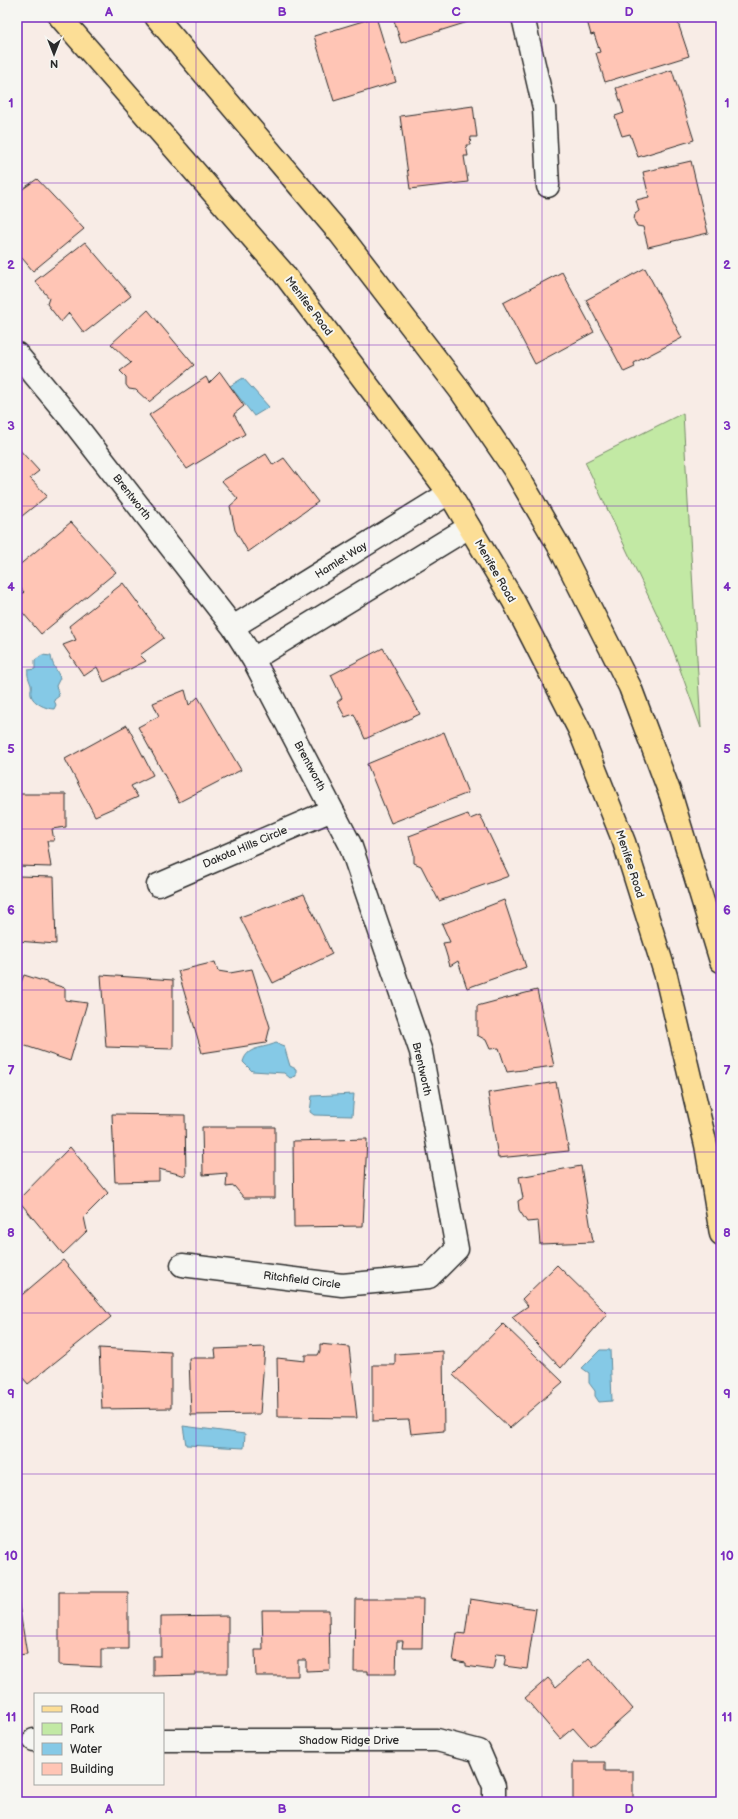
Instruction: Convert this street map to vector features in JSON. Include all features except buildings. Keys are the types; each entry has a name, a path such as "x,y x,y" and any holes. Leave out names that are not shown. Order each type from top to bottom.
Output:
{"main road":[{"name":"Menifee Road","path":"60,17 284,274 449,493 513,600 579,729 624,842 666,976 706,1145 721,1234"},
{"path":"156,17 341,235 460,390 514,469 560,548 630,687 670,796 721,961"}],"street":[{"path":"523,17 544,108 548,186"},
{"name":"Brentworth","path":"17,354 71,419 233,627 253,659 350,844 420,1052 457,1249"},
{"name":"Hamlet Way","path":"233,627 449,493"},
{"path":"253,659 469,527"},
{"name":"Dakota Hills Circle","path":"158,885 332,810"},
{"name":"Ritchfield Circle","path":"182,1265 342,1285 429,1277 457,1249"},
{"name":"Shadow Ridge Drive","path":"164,1740 437,1740 479,1751 494,1786 494,1802"}],"green space":[{"path":"683,413 701,728 671,644 585,462"}],"water":[{"path":"243,378 269,407 254,416 230,386"},
{"path":"42,655 51,656 53,665 60,678 56,686 59,696 54,700 56,705 54,709 40,705 34,701 31,695 28,670 35,669 35,660"},
{"path":"276,1043 284,1046 290,1066 296,1069 296,1076 290,1078 284,1073 252,1071 243,1062 248,1053"},
{"path":"354,1094 352,1116 314,1115 310,1112 312,1096"},
{"path":"600,1350 610,1350 612,1401 599,1402 595,1396 595,1391 589,1383 589,1373 582,1368"},
{"path":"183,1426 245,1434 244,1448 186,1445"}]}
